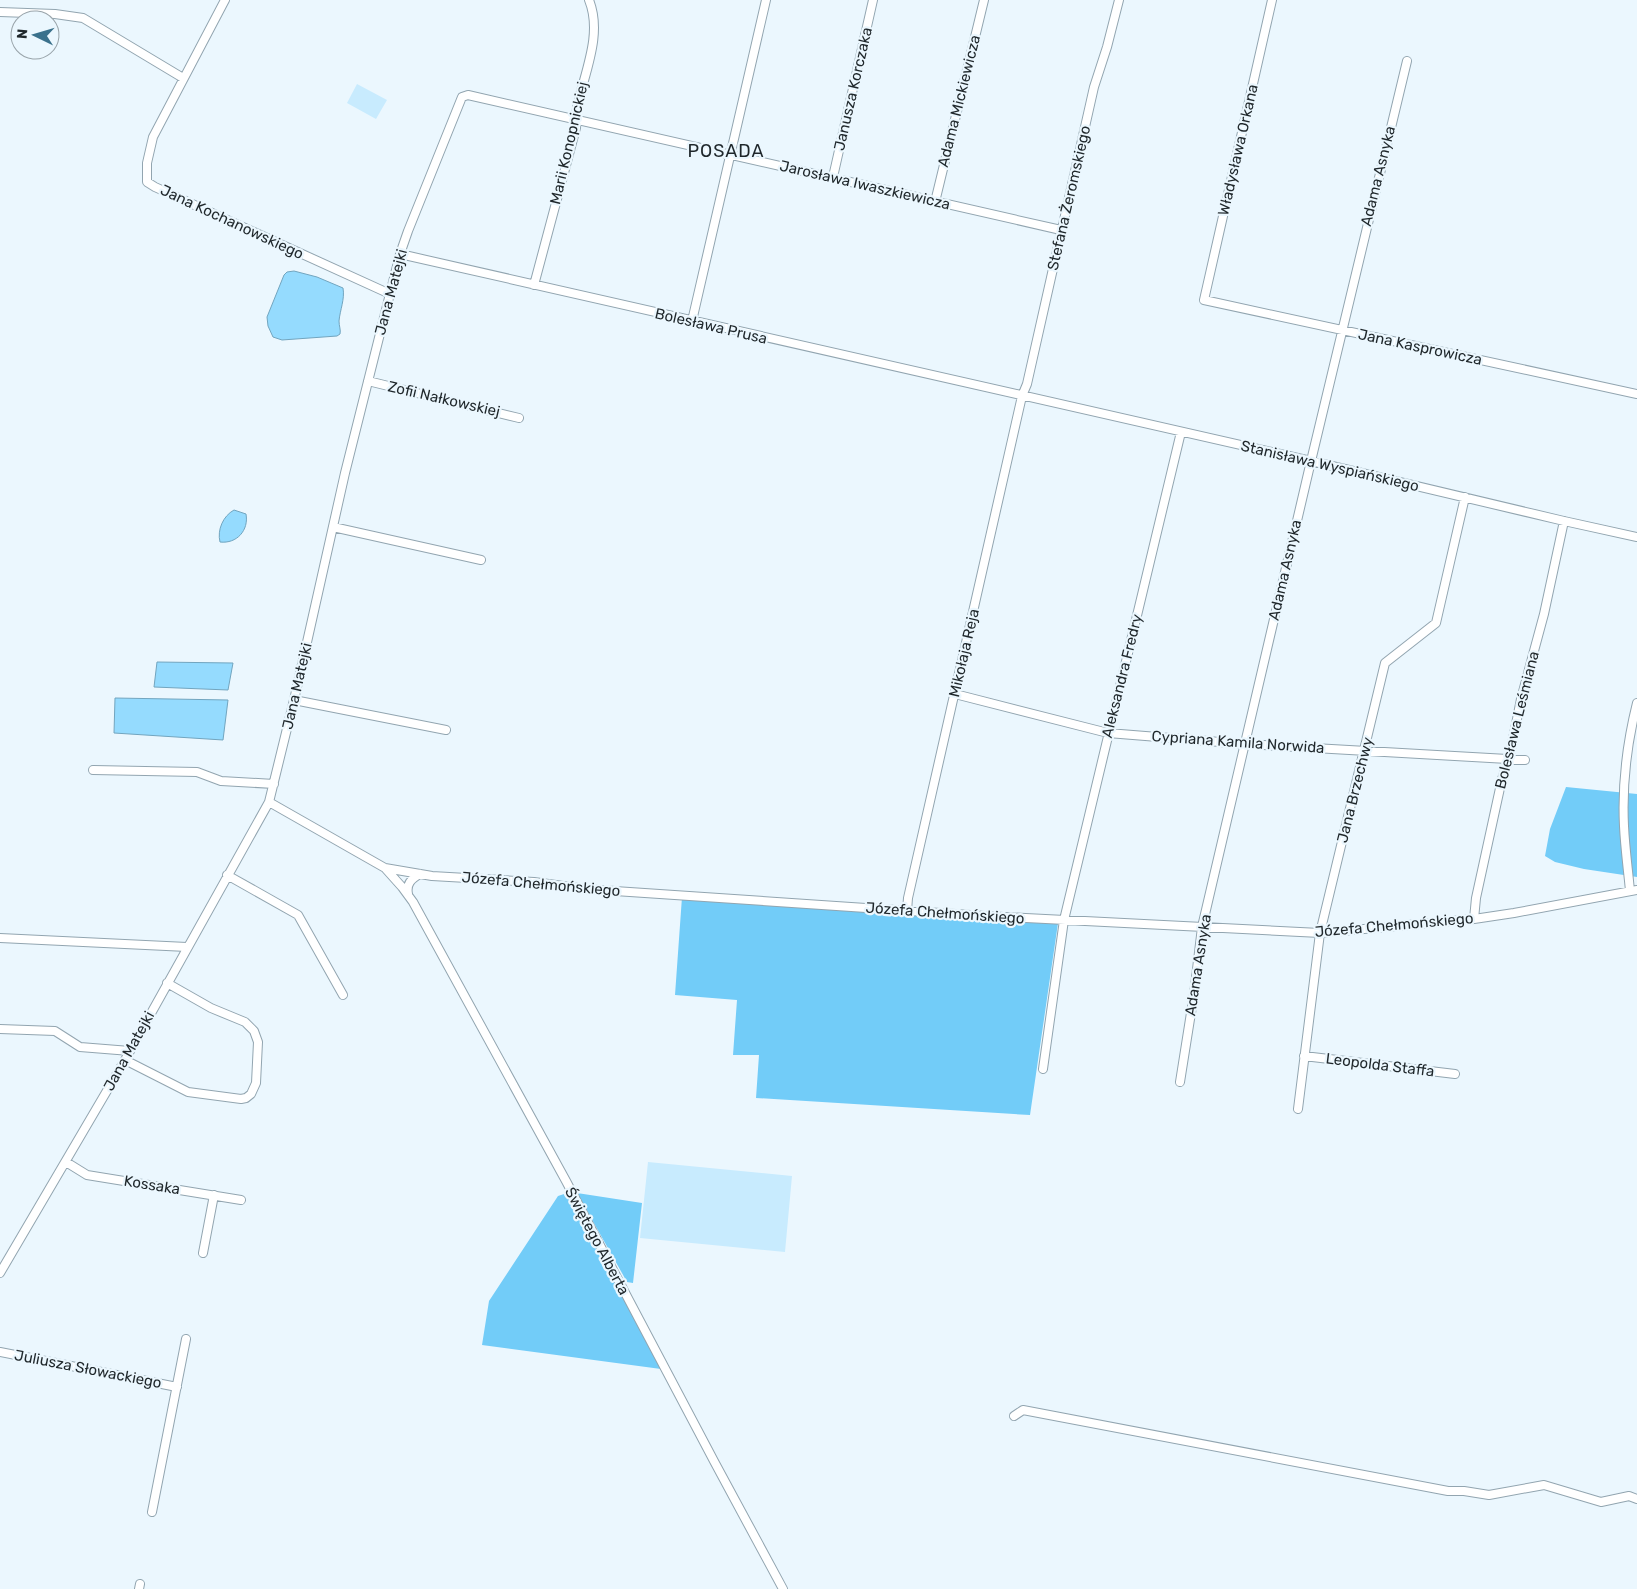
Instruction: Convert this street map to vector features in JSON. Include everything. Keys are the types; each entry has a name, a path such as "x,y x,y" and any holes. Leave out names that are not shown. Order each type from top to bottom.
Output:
{"street":[{"name":"Jana Kochanowskiego","path":"225,0 153,136 147,163 147,182 390,294"},
{"name":"Marii Konopnickiej","path":"534,286 576,128 577,110 595,30 593,10 588,0"},
{"path":"692,321 766,0"},
{"name":"Janusza Korczaka","path":"833,177 873,0"},
{"name":"Adama Mickiewicza","path":"935,202 984,0"},
{"name":"Stefana Żeromskiego","path":"1022,396 1027,384 1094,88 1119,0"},
{"name":"Władysława Orkana","path":"1204,300 1272,0"},
{"path":"0,12 55,14 83,18 183,78"},
{"name":"Adama Asnyka","path":"1180,1082 1202,927 1406,61"},
{"name":"Jarosława Iwaszkiewicza","path":"464,96 468,95 576,119 1061,230"},
{"name":"Jana Matejki","path":"0,1273 125,1060 269,802 333,527 400,254 460,101 464,96"},
{"name":"Bolesława Prusa","path":"400,254 1022,396"},
{"name":"Jana Kasprowicza","path":"1204,300 1637,394"},
{"name":"Zofii Nałkowskiej","path":"368,381 519,418"},
{"name":"Stanisława Wyspiańskiego","path":"1022,396 1311,461 1564,522 1637,537"},
{"name":"Mikołaja Reja","path":"907,911 908,898 1022,396"},
{"name":"Aleksandra Fredry","path":"1043,1069 1064,920 1181,432"},
{"name":"Jana Brzechwy","path":"1298,1109 1320,933 1385,662 1436,623 1464,497"},
{"name":"Bolesława Leśmiana","path":"1474,919 1476,898 1502,779 1509,759 1544,614 1564,522"},
{"path":"333,527 481,560"},
{"name":"Cypriana Kamila Norwida","path":"955,694 1108,733 1245,744 1526,760"},
{"path":"294,700 446,730"},
{"path":"1634,890 1624,824 1625,766 1637,703"},
{"path":"94,770 197,772 221,781 274,784"},
{"name":"Józefa Chełmońskiego","path":"269,802 385,868 420,874 534,882 585,889 907,911 1320,933 1474,919 1634,890"},
{"name":"Świętego Alberta","path":"385,868 408,894 566,1182 783,1589"},
{"path":"408,894 407,888 410,882 420,874"},
{"path":"227,875 298,915 343,995"},
{"path":"0,938 187,947"},
{"path":"125,1060 181,1090 194,1094 242,1099 253,1092 256,1083 258,1042 254,1031 245,1022 211,1008 167,983"},
{"path":"0,1029 55,1031 80,1047 130,1051"},
{"name":"Leopolda Staffa","path":"1304,1056 1455,1074"},
{"name":"Kossaka","path":"66,1162 87,1175 241,1200"},
{"path":"203,1253 214,1196"},
{"path":"152,1512 186,1339"},
{"name":"Juliusza Słowackiego","path":"0,1352 177,1387"},
{"path":"1014,1416 1023,1410 1448,1491 1464,1491 1489,1495 1544,1485 1601,1502 1629,1496 1637,1498"}],"shaded area":[{"path":"357,84 387,100 376,119 347,103"},
{"path":"294,271 317,277 343,288 339,321 340,334 337,336 282,340 273,337 268,326 267,317 284,275 287,272"},
{"path":"234,510 246,514 244,530 232,541 220,542 219,533 222,524"},
{"path":"157,662 233,663 228,690 154,687"},
{"path":"115,698 228,700 223,740 114,733"},
{"path":"1566,787 1637,794 1637,877 1584,869 1555,862 1545,856 1550,829"},
{"path":"682,897 1058,923 1030,1115 756,1098 759,1055 733,1055 737,1000 675,995"},
{"path":"648,1162 792,1176 785,1252 640,1238"},
{"path":"567,1193 661,1369 482,1345 489,1301 558,1196"},
{"path":"577,1193 642,1203 633,1283 627,1282"}],"district":[{"name":"POSADA","path":"726,151"}]}
